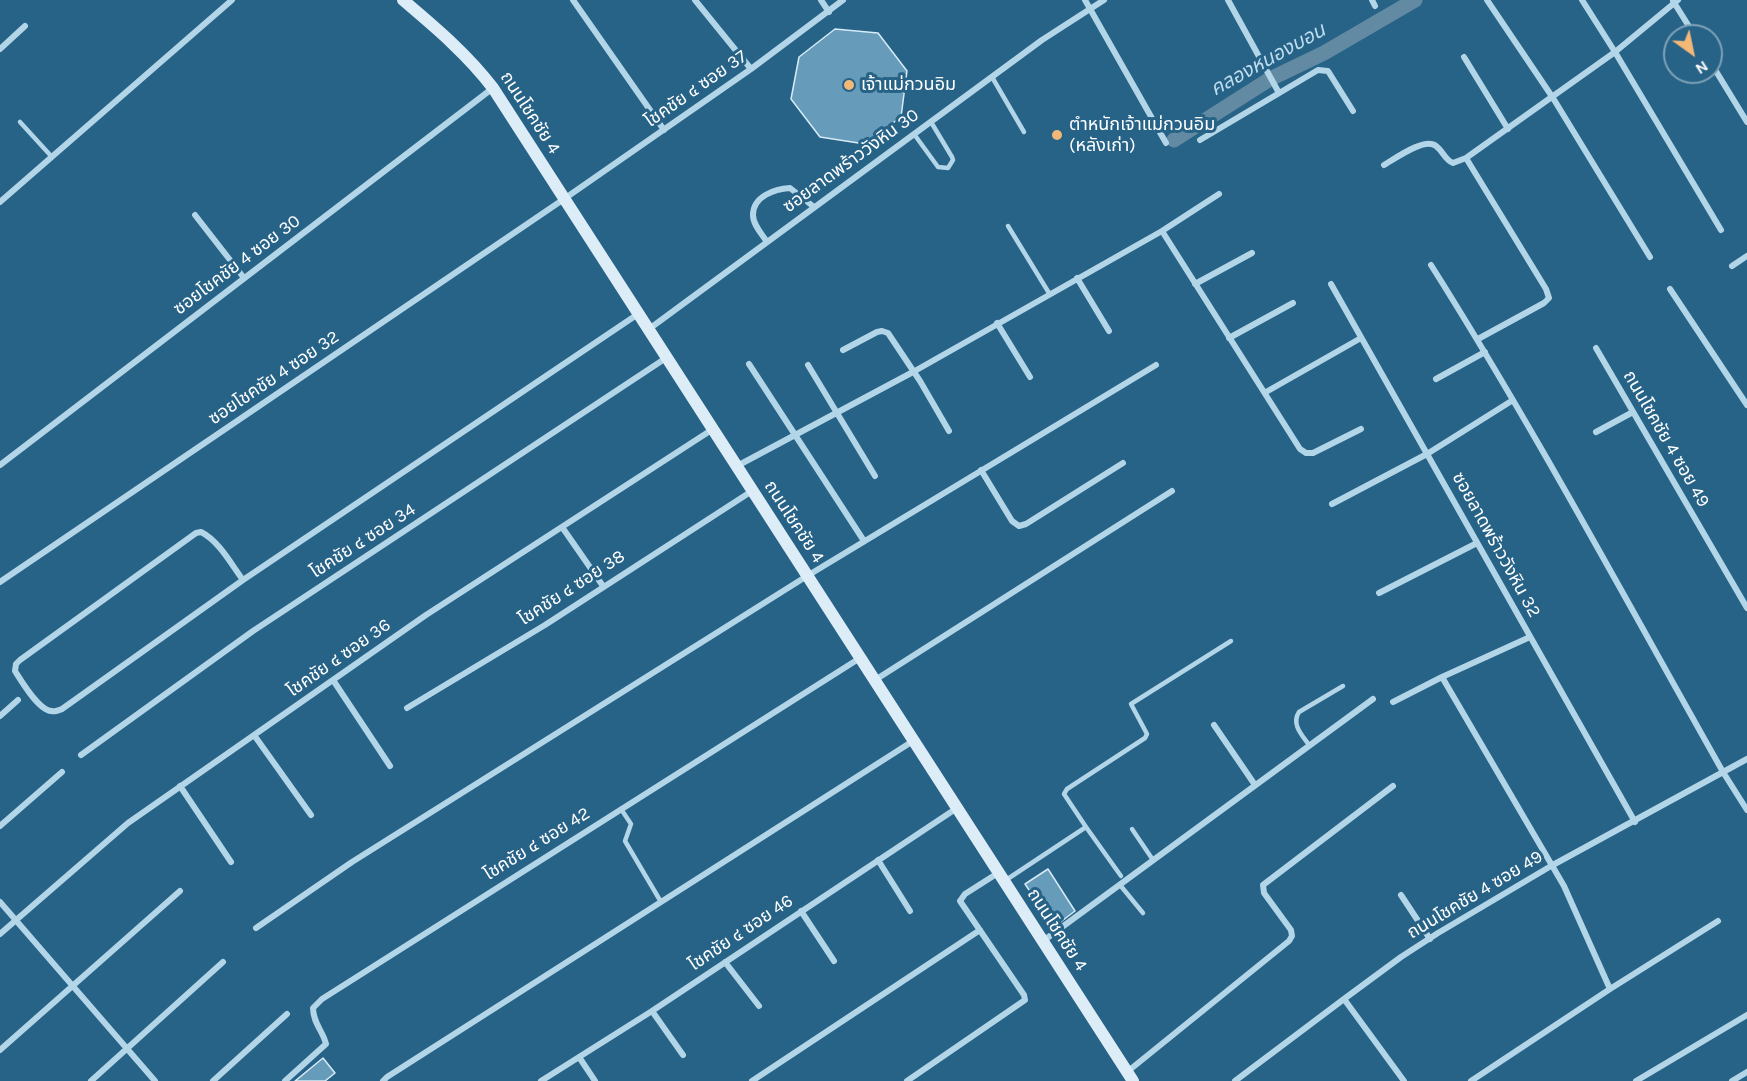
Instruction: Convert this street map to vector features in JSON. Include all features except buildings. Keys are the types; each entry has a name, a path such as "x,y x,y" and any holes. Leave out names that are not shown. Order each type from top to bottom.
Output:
{"street":[{"path":"0,202 232,0"},
{"name":"ถนนโชคชัย 4","path":"403,0 453,42 493,88 1130,1078"},
{"path":"573,0 664,130"},
{"path":"695,0 751,69"},
{"path":"821,0 829,12"},
{"name":"โชคชัย ๔ ซอย 37","path":"564,199 751,69 843,0"},
{"path":"1085,0 1166,143"},
{"name":"ซอยลาดพร้าววังหิน 30","path":"648,329 992,76 1104,0"},
{"path":"1228,0 1279,93"},
{"path":"1487,0 1553,98 1650,257"},
{"path":"1582,0 1721,230"},
{"path":"1384,165 1428,143 1436,145 1448,161 1453,163 1466,158 1615,52 1675,1 1688,24"},
{"path":"0,49 25,26"},
{"path":"1464,57 1508,129"},
{"path":"1200,140 1323,69 1328,70 1353,111"},
{"path":"1723,83 1747,122"},
{"name":"ซอยโชคชัย 4 ซอย 30","path":"0,465 493,88"},
{"path":"1466,158 1549,298 1544,303 1478,339"},
{"path":"767,242 753,215 756,204 769,192 790,188 814,207"},
{"path":"737,467 913,372 1162,231 1219,194"},
{"name":"ซอยโชคชัย 4 ซอย 32","path":"0,582 564,199"},
{"path":"195,215 244,278"},
{"path":"1162,231 1300,449 1306,453 1313,453 1361,429"},
{"path":"1195,284 1252,254"},
{"path":"1732,266 1747,256"},
{"path":"1431,265 1478,339 1723,772 1747,810"},
{"path":"1077,278 1109,331"},
{"name":"ซอยลาดพร้าววังหิน 32","path":"1331,284 1635,822"},
{"path":"1670,289 1747,405"},
{"path":"1229,338 1293,303"},
{"path":"243,580 206,534 196,533 20,660 16,664 15,671 37,702 45,709 53,712 62,709 243,580 638,314"},
{"path":"997,323 1030,377"},
{"path":"843,350 882,331 888,333 949,431"},
{"path":"1266,392 1361,338"},
{"name":"ถนนโชคชัย 4 ซอย 49","path":"1596,348 1747,608"},
{"path":"1436,379 1485,352"},
{"name":"โชคชัย ๔ ซอย 34","path":"81,755 253,631 666,358"},
{"path":"749,364 864,541"},
{"path":"256,928 352,862 807,576 1156,364"},
{"path":"808,365 875,476"},
{"path":"1332,504 1427,454 1513,400"},
{"path":"1596,432 1633,412"},
{"name":"โชคชัย ๔ ซอย 36","path":"0,934 128,822 426,615 712,429"},
{"path":"981,470 1012,521 1019,526 1026,524 1123,463"},
{"name":"โชคชัย ๔ ซอย 38","path":"407,708 752,491"},
{"path":"874,680 1172,491"},
{"path":"562,527 603,586"},
{"path":"1379,593 1478,543"},
{"path":"1393,702 1530,637"},
{"name":"โชคชัย ๔ ซอย 42","path":"285,1081 326,1044 313,1017 313,1008 322,999 860,658"},
{"path":"1442,677 1563,886 1610,989"},
{"path":"333,680 390,766"},
{"path":"1042,942 1373,699"},
{"path":"0,716 18,700"},
{"path":"1214,725 1255,785"},
{"path":"254,735 311,815"},
{"path":"383,1081 913,741"},
{"name":"ถนนโชคชัย 4 ซอย 49","path":"1235,1081 1344,999 1430,939 1551,866 1747,759"},
{"path":"0,826 62,772"},
{"path":"180,786 231,862"},
{"path":"1130,1078 1289,941 1292,936 1291,930 1264,893 1263,885 1393,786"},
{"name":"โชคชัย ๔ ซอย 46","path":"541,1081 652,1011 957,808"},
{"path":"878,860 910,911"},
{"path":"907,1081 1025,1000 1024,995 960,900 961,896 1001,877"},
{"path":"0,1050 180,891"},
{"path":"1401,895 1430,939"},
{"path":"0,903 155,1081"},
{"path":"801,911 834,961"},
{"path":"1470,1081 1718,921"},
{"path":"752,1081 980,930"},
{"path":"91,1081 223,962"},
{"path":"725,962 759,1006"},
{"path":"1344,999 1404,1081"},
{"path":"652,1011 683,1055"},
{"path":"213,1081 287,1014"},
{"path":"1636,1081 1747,1015"},
{"path":"579,1057 595,1081"},
{"path":"1732,1081 1747,1072"}],"lane":[{"path":"992,76 1024,132"},
{"path":"20,122 52,157"},
{"path":"914,134 938,167 948,168 953,160 952,157 931,122"},
{"path":"1008,226 1049,293"},
{"path":"1121,876 1064,794 1067,789 1145,738 1147,734 1131,704 1231,641"},
{"path":"1309,745 1296,726 1296,717 1299,712 1342,686"},
{"path":"621,809 631,824 625,842 661,902"},
{"path":"1001,877 1086,827"},
{"path":"1132,829 1153,860"},
{"path":"1120,885 1143,913"}],"waterway":[{"name":"คลองหนองบอน","path":"1174,140 1270,79 1324,53 1415,0"}],"place":[{"name":"เจ้าแม่กวนอิม","path":"849,85"},
{"name":"ตำหนักเจ้าแม่กวนอิม (หลังเก่า)","path":"1057,135"}]}
